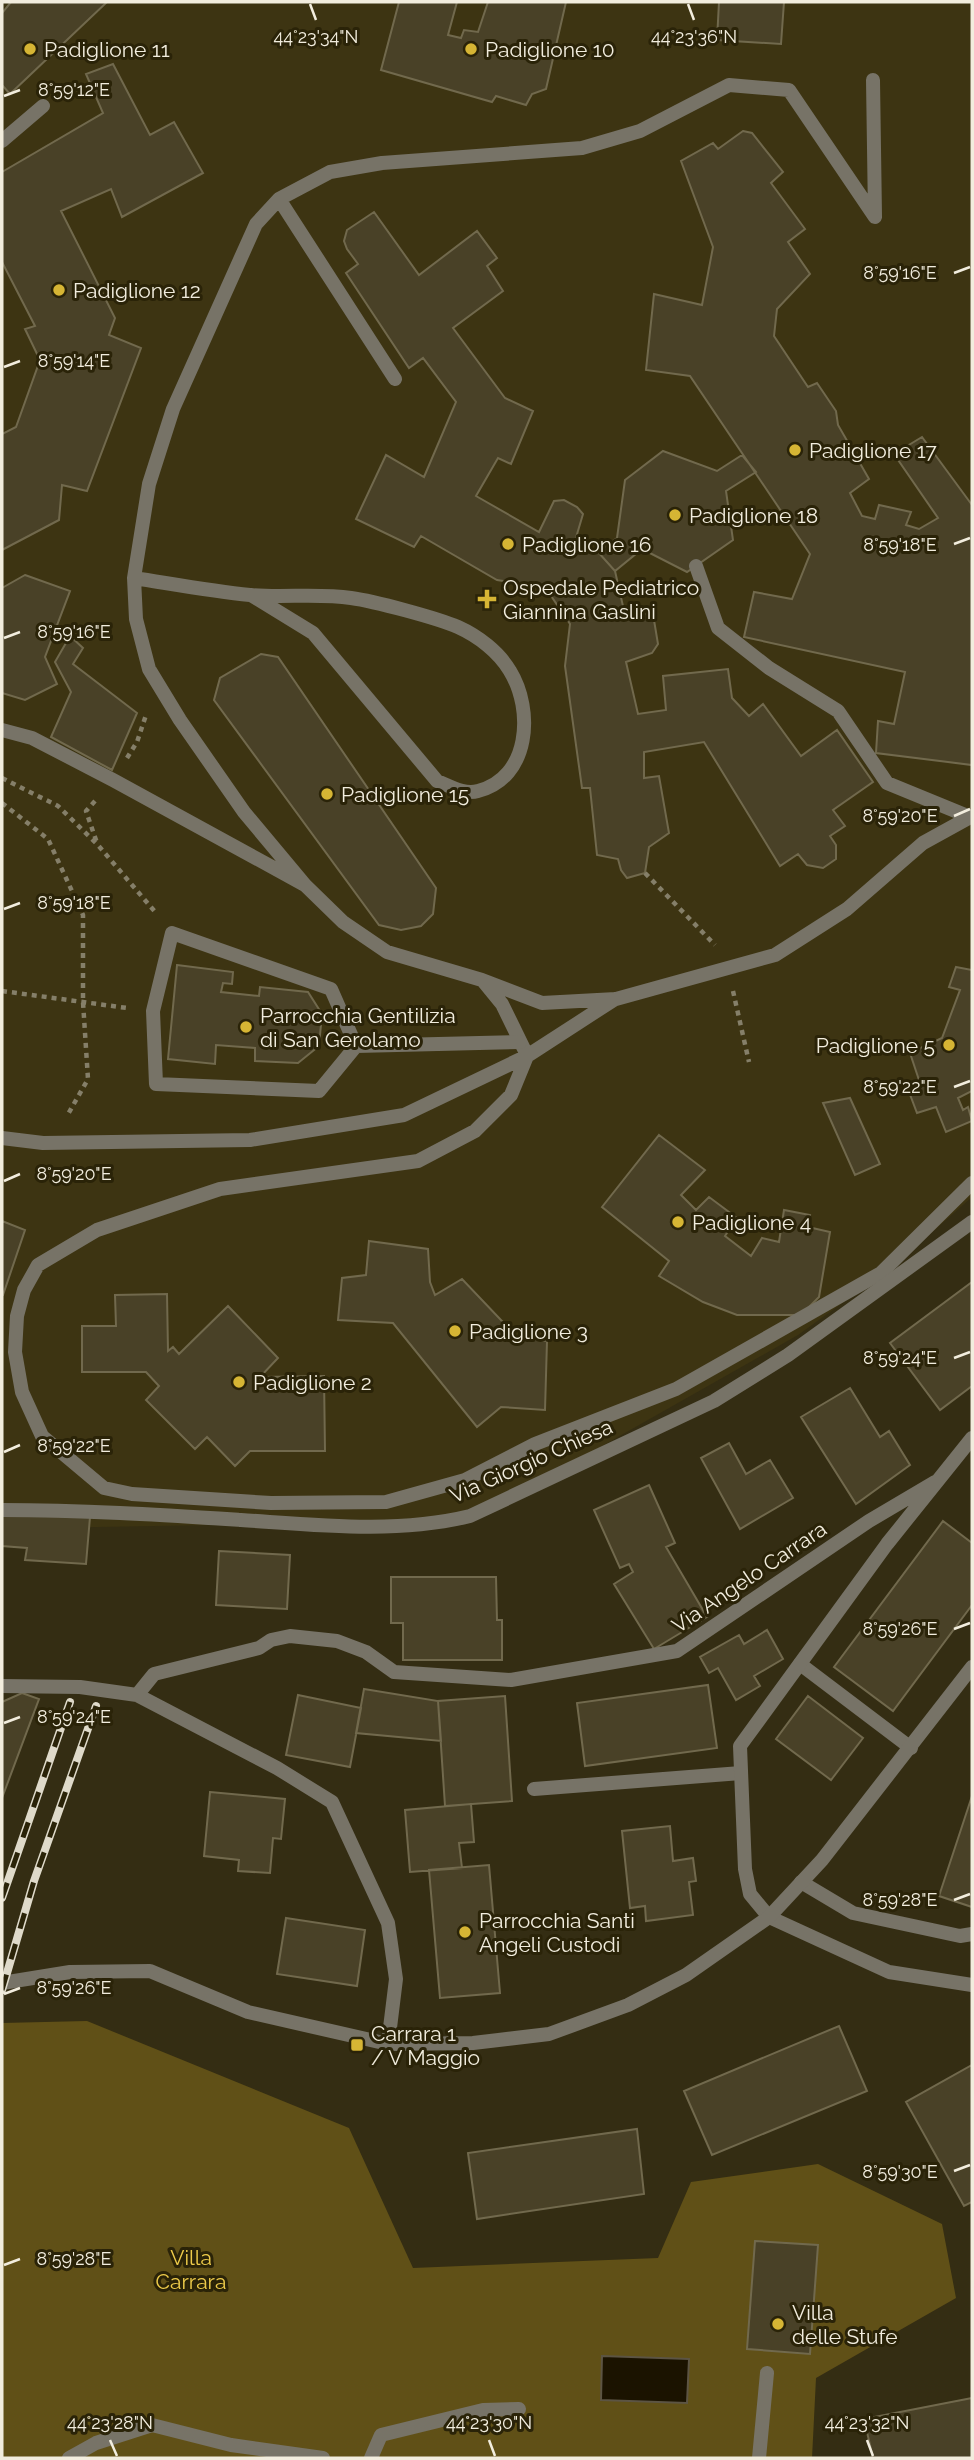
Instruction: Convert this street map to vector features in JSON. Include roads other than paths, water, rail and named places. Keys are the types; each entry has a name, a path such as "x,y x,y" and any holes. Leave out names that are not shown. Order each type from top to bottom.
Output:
{"street":[{"path":"873,80 875,217 789,90 729,85 640,131 582,148 356,167 330,172 279,199 256,224 173,409 149,484 134,578 136,619 149,669 244,812 305,885 343,922 387,952 482,980 542,1003 616,999 775,955 847,909 923,843 971,816"},
{"path":"2,141 43,106"},
{"path":"279,199 395,379"},
{"path":"696,566 718,628 769,668 838,711 887,783 971,816"},
{"path":"134,578 251,595 351,598 458,627 492,649 510,671 521,695 524,729 522,751 500,779 478,791 461,791 438,781 313,633 251,595"},
{"path":"2,730 32,738 305,885"},
{"path":"172,933 331,989 356,1046 319,1091 156,1084 153,1011 172,933"},
{"path":"482,980 502,1004 524,1049 511,1095 475,1131 418,1161 220,1189 97,1230 38,1265 24,1290 17,1316 15,1352 22,1392 42,1436 104,1488 132,1494 271,1503 386,1502 466,1480 535,1444 676,1390 881,1273 972,1183"},
{"path":"2,1138 43,1143 250,1140 404,1115 616,999"},
{"path":"356,1046 524,1049"},
{"name":"Via Giorgio Chiesa","path":"2,1510 89,1510 332,1526 433,1525 470,1516 714,1401 789,1355 972,1222"},
{"name":"Via Angelo Carrara","path":"769,1917 750,1894 745,1869 740,1746 935,1482 972,1438"},
{"name":"Via Angelo Carrara","path":"137,1695 155,1674 259,1648 271,1640 290,1636 337,1641 366,1652 394,1672 511,1680 677,1651 869,1521 935,1482"},
{"path":"800,1664 911,1748"},
{"path":"2,1983 70,1972 150,1971 248,2012 388,2044 473,2043 549,2034 628,2005 686,1975 769,1917 911,1748 972,1667"},
{"path":"2,1686 80,1687 137,1695 277,1768 332,1802 388,1923 396,1979 388,2044"},
{"path":"534,1789 741,1773"},
{"path":"801,1882 853,1913 960,1936 972,1934"},
{"path":"769,1917 889,1972 972,1985"},
{"path":"759,2458 767,2373"},
{"path":"370,2458 381,2435 483,2410 519,2409"},
{"path":"69,2458 96,2443 152,2426 231,2445 323,2458"}],"railway":[{"path":"2,1898 70,1702"},
{"path":"2,1990 34,1881 96,1706"}],"place":[{"name":"Padiglione 11","path":"30,49"},
{"name":"Padiglione 10","path":"471,49"},
{"name":"Padiglione 12","path":"59,290"},
{"name":"Padiglione 17","path":"795,450"},
{"name":"Padiglione 18","path":"675,515"},
{"name":"Padiglione 16","path":"508,544"},
{"name":"Ospedale Pediatrico Giannina Gaslini","path":"487,599"},
{"name":"Padiglione 15","path":"327,794"},
{"name":"Parrocchia Gentilizia di San Gerolamo","path":"246,1027"},
{"name":"Padiglione 5","path":"949,1045"},
{"name":"Padiglione 4","path":"678,1222"},
{"name":"Padiglione 3","path":"455,1331"},
{"name":"Padiglione 2","path":"239,1382"},
{"name":"Parrocchia Santi Angeli Custodi","path":"465,1932"},
{"name":"Carrara 1 / V Maggio","path":"357,2045"},
{"name":"Villa delle Stufe","path":"778,2324"}],"park label":[{"name":"Villa Carrara","path":"191,2269"}]}
